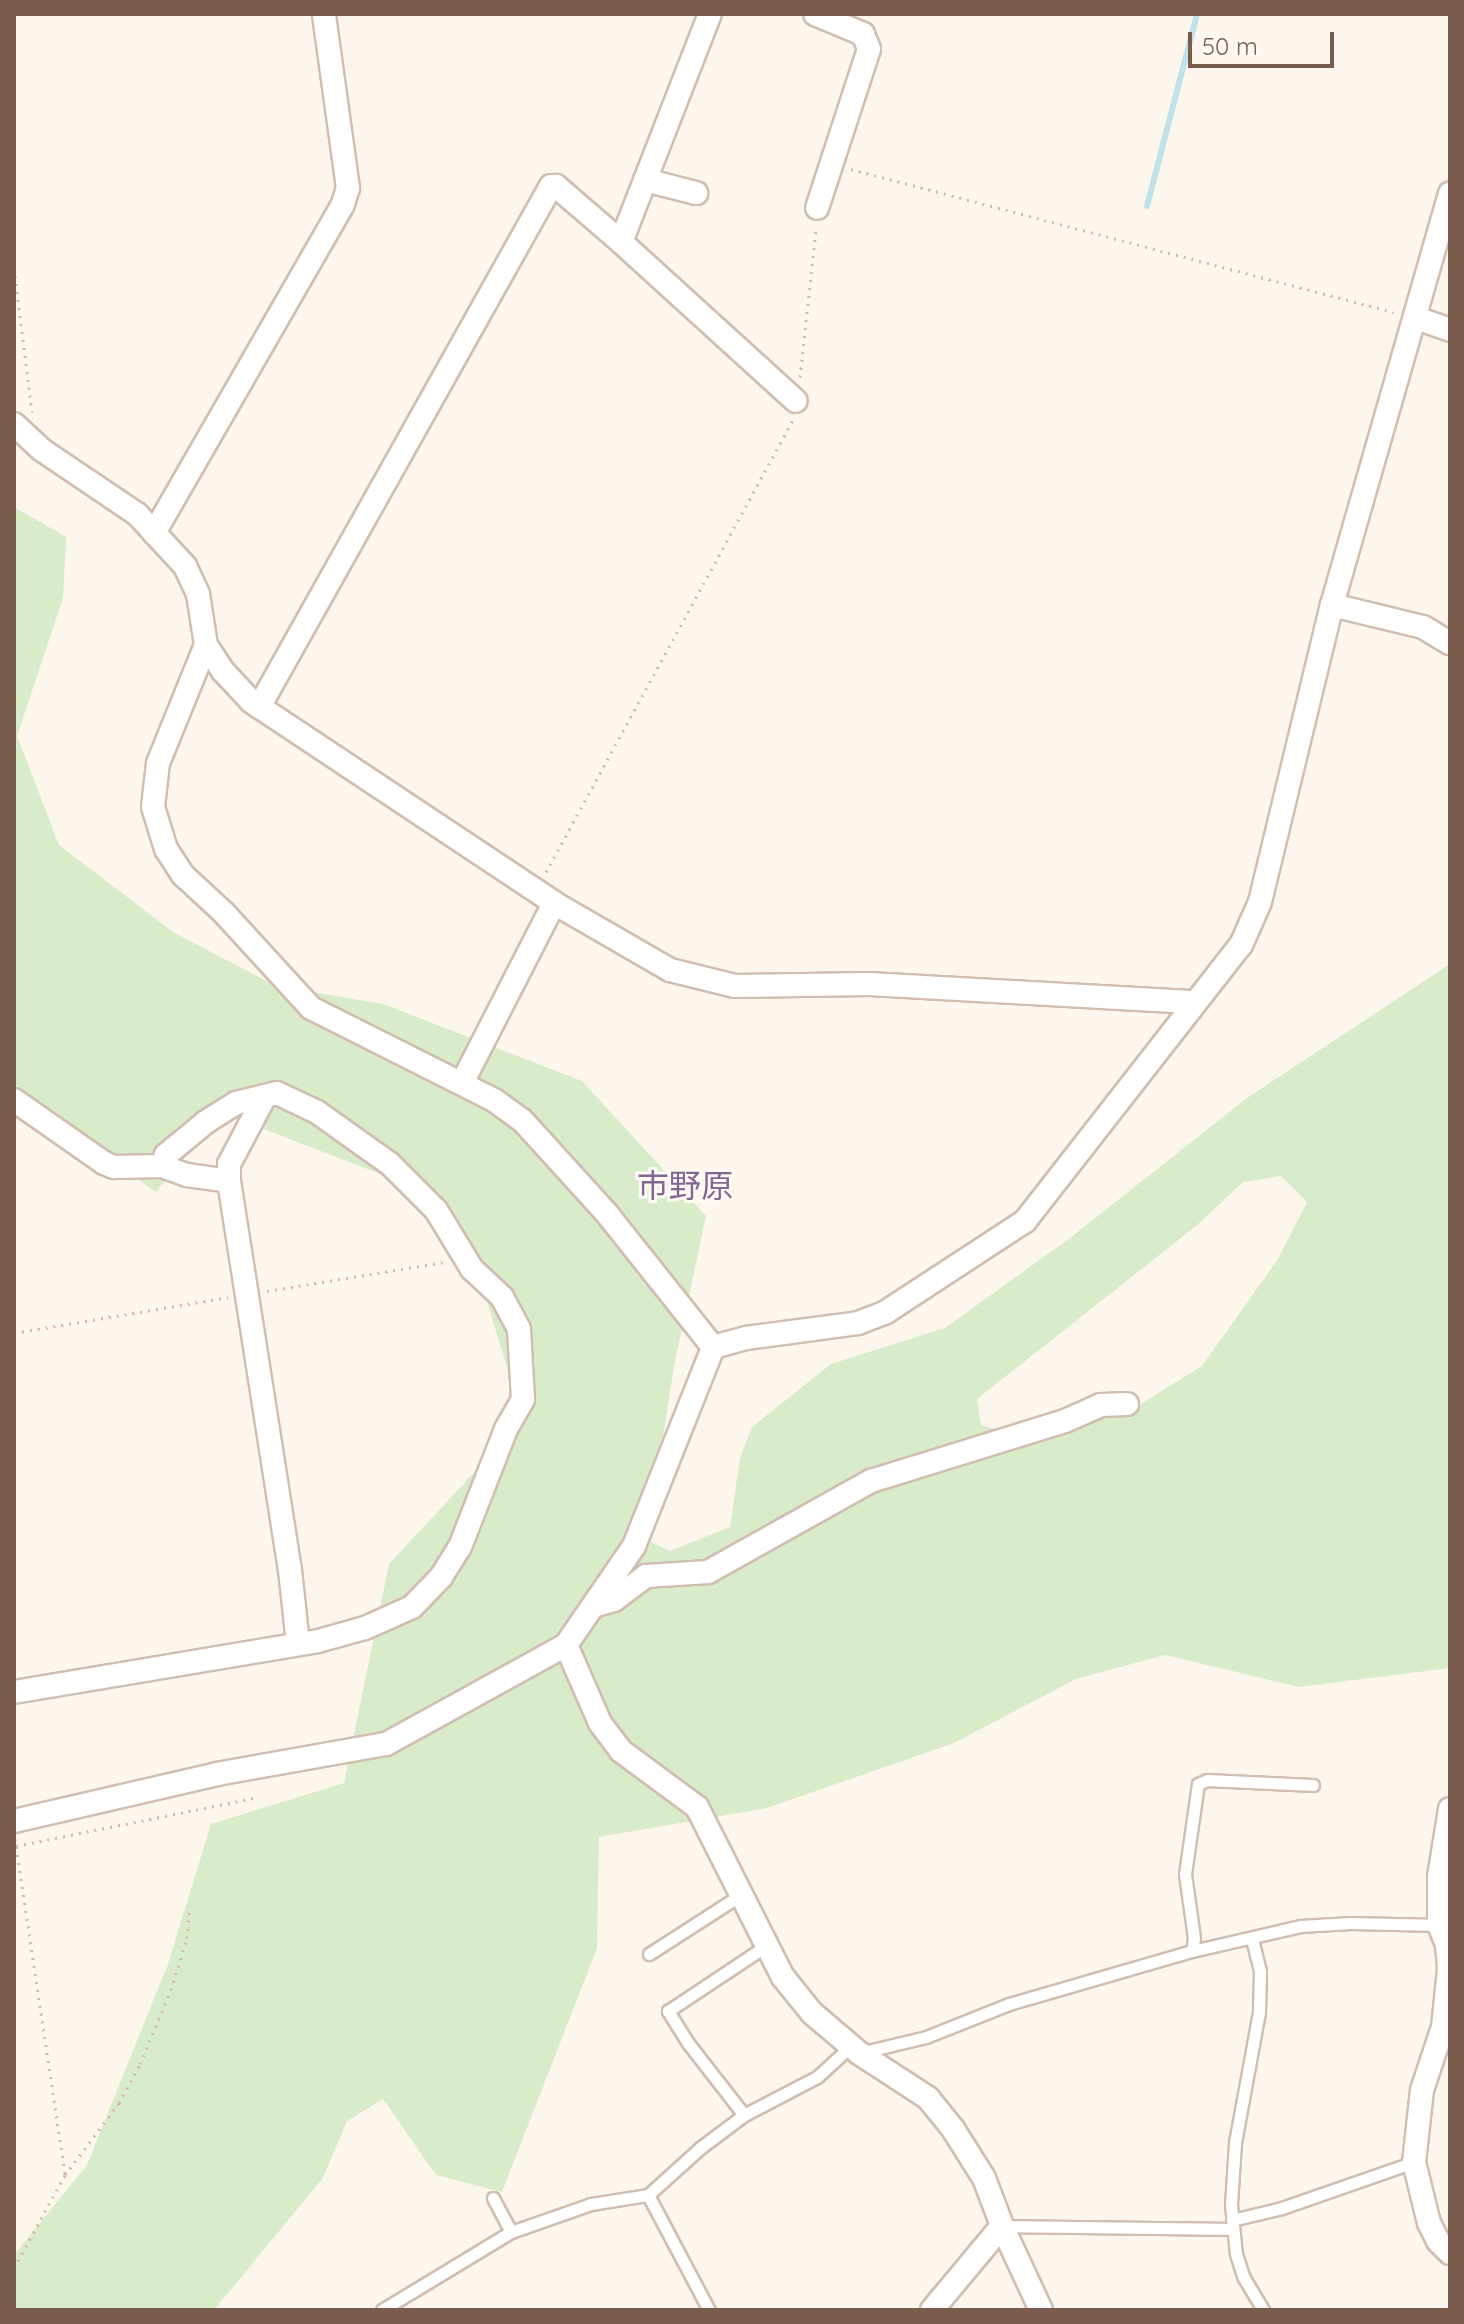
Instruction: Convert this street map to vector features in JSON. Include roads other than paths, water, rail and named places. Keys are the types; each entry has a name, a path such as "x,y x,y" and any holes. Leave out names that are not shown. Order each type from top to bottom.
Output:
{"street":[{"path":"154,533 343,204 348,188 324,14"},
{"path":"621,242 710,14"},
{"path":"815,14 863,34 869,49 817,208"},
{"path":"645,180 696,193"},
{"path":"259,707 546,192 556,186 796,401"},
{"path":"713,1347 746,1338 858,1323 886,1312 1025,1221 1241,945 1260,902 1332,605 1450,196"},
{"path":"1416,318 1450,330"},
{"path":"14,424 36,444 137,514 185,566 198,594 206,645 223,671 259,707 545,896 670,970 735,986 869,984 1196,1002"},
{"path":"1332,605 1423,627 1450,643"},
{"path":"206,645 158,763 153,807 166,849 183,875 224,913 311,1008 462,1083 522,1120 608,1215 713,1347"},
{"path":"462,1083 545,896"},
{"path":"14,1692 298,1644 365,1628 412,1607 441,1577 460,1547 506,1429 523,1399 519,1329 502,1297 472,1269 436,1210 390,1164 317,1112 277,1093 236,1103 206,1122 166,1155 162,1166"},
{"path":"265,1096 229,1164 229,1181 290,1570 298,1644"},
{"path":"14,1100 114,1167 162,1166 187,1175 229,1181"},
{"path":"14,1821 217,1774 386,1744 566,1645 634,1546 713,1347"},
{"path":"593,1606 614,1600 646,1576 708,1572 871,1481 1065,1421 1101,1405 1127,1404"},
{"path":"566,1645 600,1723 621,1751 697,1807 783,1977 812,2013 855,2050 928,2098 937,2108 984,2178 1002,2226 1041,2310"},
{"path":"1450,1809 1447,1862 1439,1877 1439,1925 1447,1945 1449,1969 1447,2027 1422,2090 1414,2162 1429,2223 1438,2241 1450,2253"},
{"path":"932,2310 1002,2226"}],"lane":[{"path":"1192,1951 1194,1938 1185,1874 1198,1784 1207,1780 1313,1785"},
{"path":"649,1954 742,1894"},
{"path":"382,2310 511,2232 591,2204 648,2195 700,2148 744,2115 817,2077 855,2050 926,2037 1009,2004 1192,1951 1300,1926 1351,1923 1439,1925"},
{"path":"1252,1939 1260,1971 1259,2012 1235,2143 1232,2224 1244,2278 1263,2310"},
{"path":"744,2115 688,2043 668,2011 766,1946"},
{"path":"1002,2226 1232,2224 1414,2162"},
{"path":"648,2195 709,2310"},
{"path":"493,2198 511,2232"}],"waterway":[{"path":"1147,206 1197,14"}],"district":[{"name":"市野原","path":"685,1185"}]}
